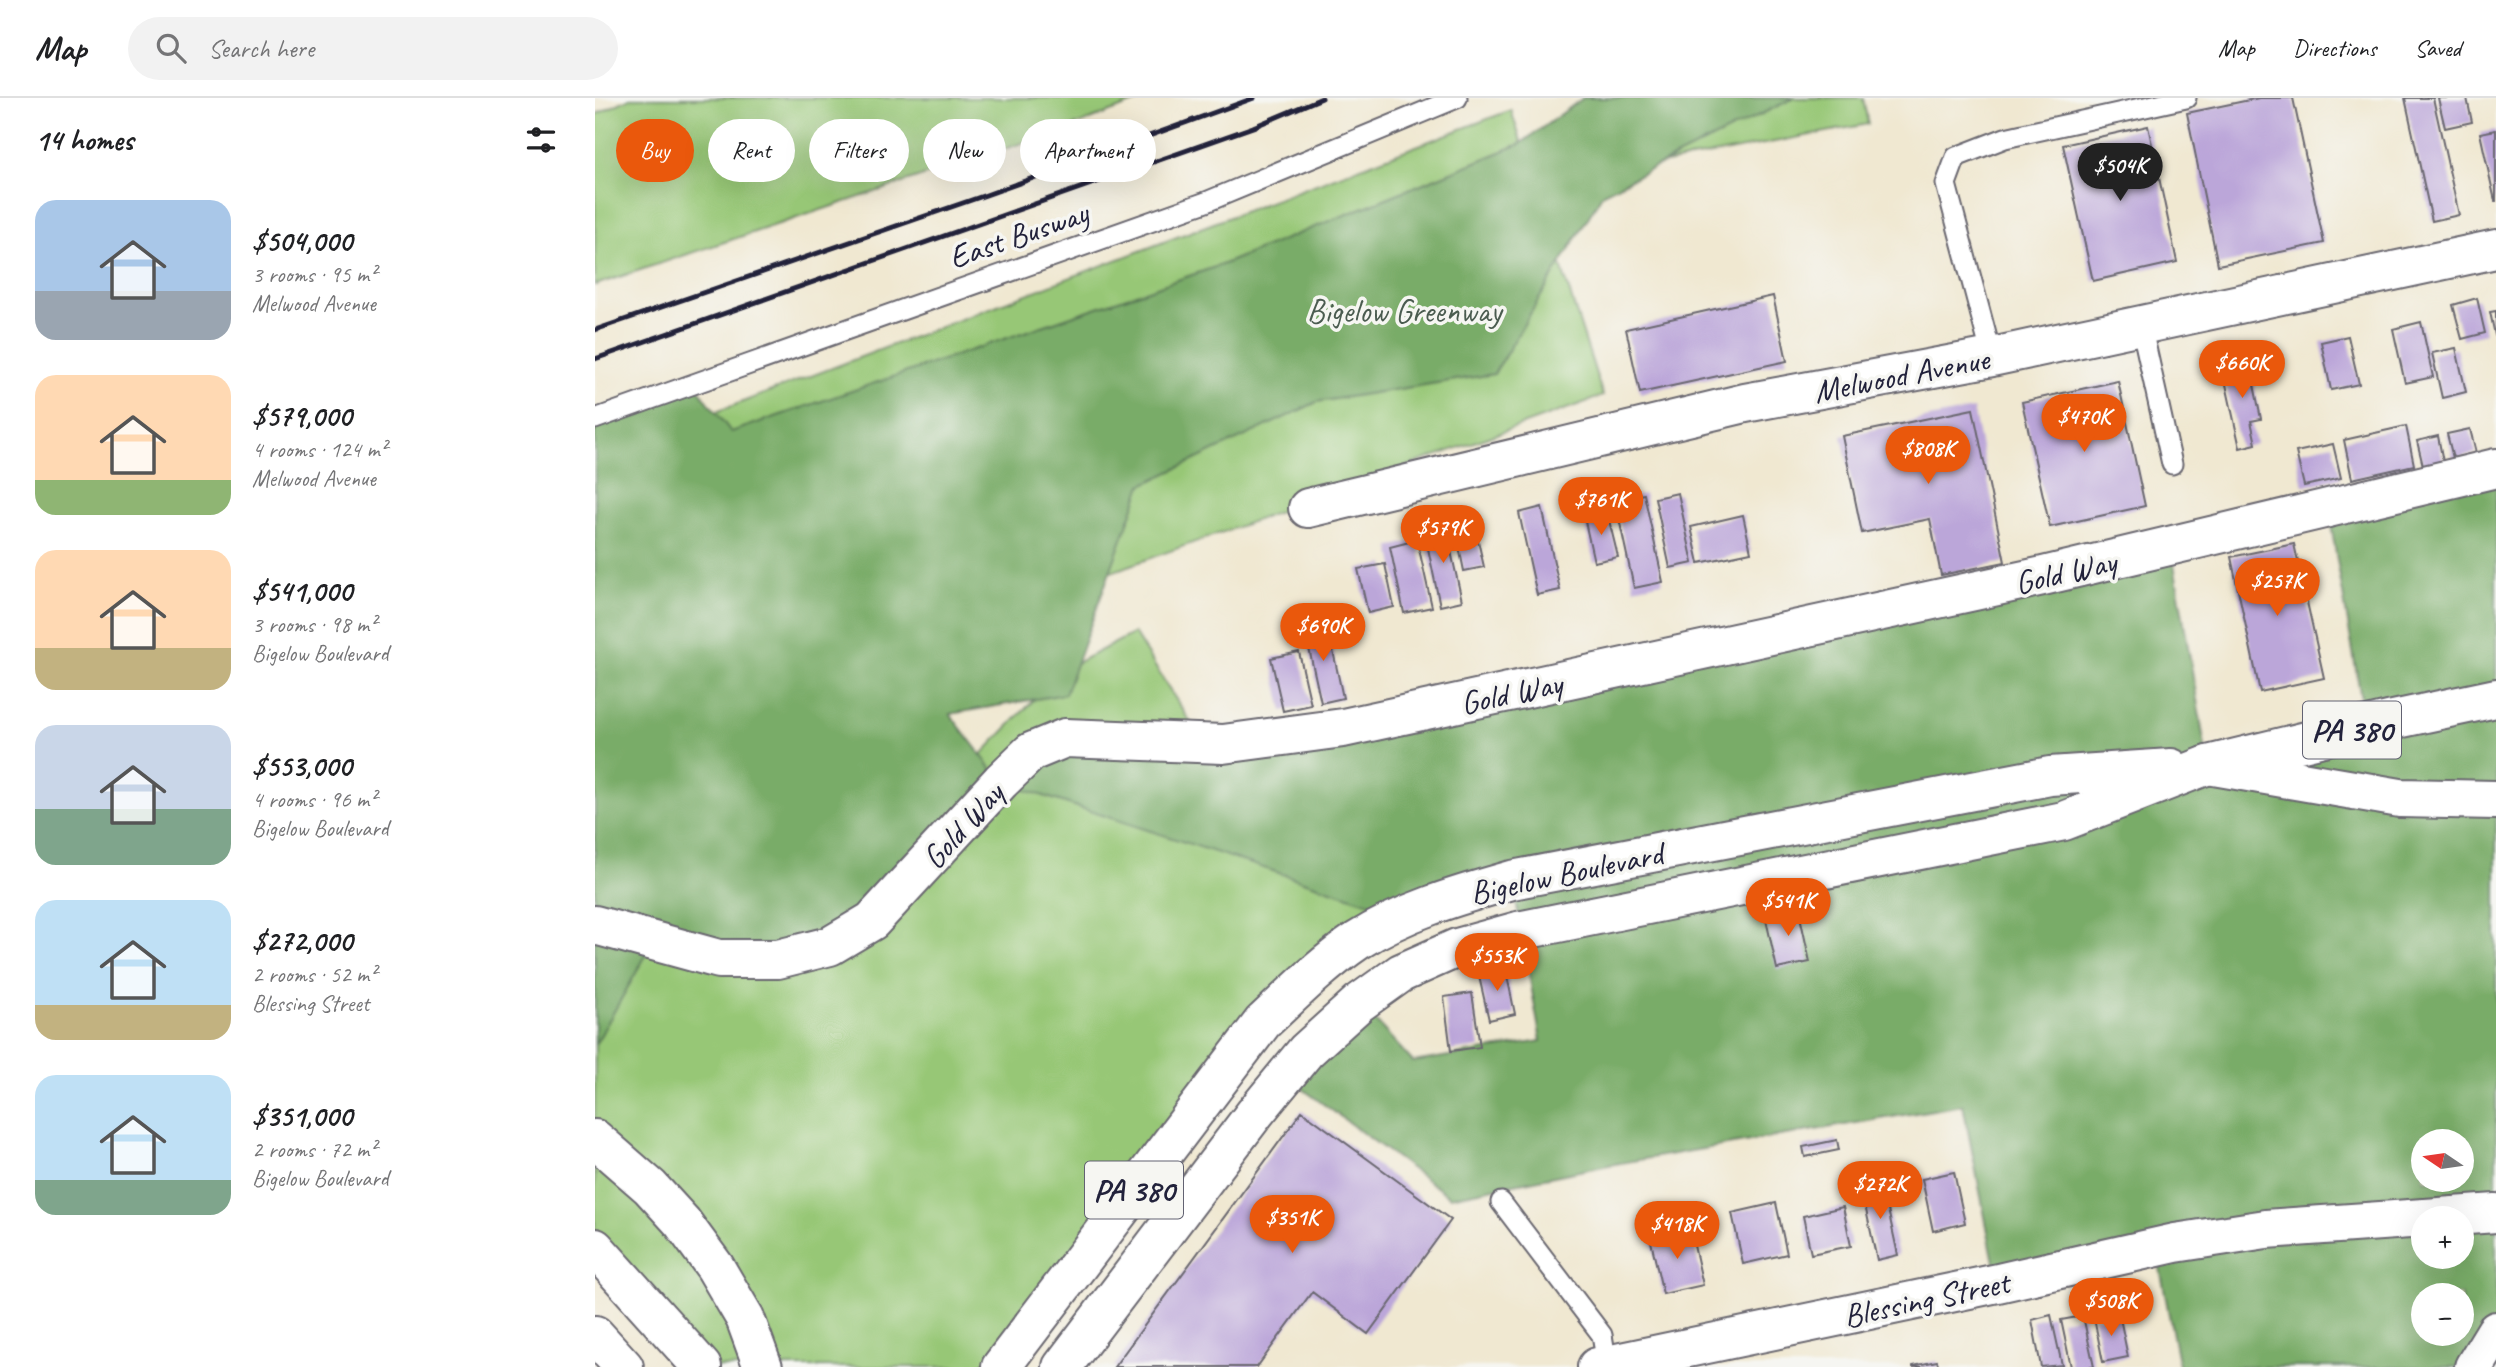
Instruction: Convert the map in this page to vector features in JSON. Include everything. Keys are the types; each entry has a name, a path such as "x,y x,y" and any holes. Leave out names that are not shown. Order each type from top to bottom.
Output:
{"street":[{"name":"Melwood Avenue","path":"1308,508 1745,402 1992,357 2496,249"},
{"name":"Gold Way","path":"595,925 719,959 778,959 830,946 872,921 1031,752 1065,738 1223,744 1343,728 2043,576 2496,468"},
{"name":"PA 380","path":"2208,765 2496,698"},
{"name":"Bigelow Boulevard","path":"1001,1367 1263,1022 1311,977 1358,941 1407,915 1455,896 1512,880 2050,776 2208,765 2400,798 2496,800"},
{"name":"Bigelow Boulevard","path":"1062,1367 1306,1051 1359,1003 1401,972 1457,948 1518,931 2064,821 2208,765"},
{"path":"595,1139 650,1188 682,1222 715,1266 745,1318 763,1367"},
{"name":"Blessing Street","path":"2474,1215 2496,1213"},
{"name":"Blessing Street","path":"1602,1366 1689,1358 2175,1243 2266,1229 2411,1219"},
{"path":"595,1248 702,1367"},
{"path":"978,1367 1036,1321"},
{"path":"2474,1367 2496,1331"},
{"path":"595,1335 624,1367"}],"lane":[{"name":"East Busway","path":"595,419 1206,202 1457,98"},
{"path":"1992,357 1946,184 1957,157 2005,138 2186,98"},
{"path":"2141,325 2172,464"},
{"path":"1501,1202 1602,1335 1602,1366"}],"green space":[{"path":"630,98 1147,98 1092,119 1020,119 1020,144 1006,149 1006,119 923,119 923,176 909,181 909,119 809,119 809,182 905,182 595,285 595,115"},
{"path":"1583,98 1794,98 1603,193 1494,374 1317,402 1142,485 1065,694 950,714 1001,781 1031,752 1223,744 2171,546 2208,765 2366,727 2328,508 2496,468 2496,1367 2179,1367 2156,1247 1998,1283 1963,1105 1609,1165 1450,1197 1285,1076 1359,1003 1413,1062 1541,1041 1512,880 1407,915 1001,782 830,946 653,943 595,1045 595,419 694,383 731,432 1221,265 1520,144"},
{"path":"1667,98 1863,98 1868,124 1604,175"},
{"name":"Bigelow Greenway","path":"1511,110 1603,396 595,757 595,458"},
{"path":"1134,633 1201,739 1349,896 1407,915 1311,977 1036,1321 978,1367 705,1367 595,1241 595,997 653,943 821,924 1061,671"}],"building":[{"path":"2259,98 2293,98 2324,243 2218,265 2187,113"},
{"path":"2405,98 2433,98 2459,215 2432,221"},
{"path":"2438,98 2467,98 2472,122 2445,128"},
{"path":"2148,126 2177,262 2093,281 2063,145"},
{"path":"2496,130 2496,201 2495,201 2480,133"},
{"path":"1773,296 1787,361 1640,393 1626,329"},
{"path":"2477,298 2485,333 2462,339 2453,305"},
{"path":"2496,311 2496,334 2495,335 2490,312"},
{"path":"2421,322 2433,377 2405,383 2393,329"},
{"path":"2348,336 2359,384 2331,390 2321,342"},
{"path":"2456,348 2466,392 2442,398 2432,353"},
{"path":"2249,360 2261,419 2251,421 2256,444 2240,448 2222,366"},
{"path":"2118,381 2145,506 2050,527 2022,402"},
{"path":"1973,409 2005,562 1941,575 1930,519 1862,533 1842,436"},
{"path":"2406,426 2414,465 2352,479 2344,440"},
{"path":"2470,429 2476,453 2453,458 2447,434"},
{"path":"2438,436 2443,462 2423,466 2417,441"},
{"path":"2333,444 2341,478 2304,486 2296,452"},
{"path":"1678,493 1693,563 1670,568 1655,498"},
{"path":"1644,494 1663,582 1634,588 1615,500"},
{"path":"1542,507 1560,590 1537,595 1519,513"},
{"path":"1607,512 1618,557 1594,562 1584,517"},
{"path":"1743,515 1751,552 1699,563 1691,527"},
{"path":"1474,523 1484,567 1464,571 1455,527"},
{"path":"1445,524 1462,601 1440,606 1424,529"},
{"path":"1417,540 1432,607 1404,613 1390,547"},
{"path":"2294,544 2324,678 2260,692 2231,557"},
{"path":"1385,564 1394,607 1368,613 1358,569"},
{"path":"1319,617 1325,647 1332,646 1343,698 1321,703 1303,621"},
{"path":"1299,652 1311,705 1283,711 1271,658"},
{"path":"1798,907 1810,962 1777,969 1765,915"},
{"path":"1505,966 1515,1014 1489,1020 1478,972"},
{"path":"1472,993 1480,1047 1451,1051 1444,997"},
{"path":"1302,1111 1451,1220 1368,1334 1312,1292 1257,1367 1114,1367"},
{"path":"1837,1140 1839,1150 1805,1157 1803,1147"},
{"path":"1954,1172 1965,1223 1933,1231 1922,1179"},
{"path":"1882,1182 1898,1255 1877,1260 1861,1187"},
{"path":"1776,1203 1787,1254 1743,1264 1732,1213"},
{"path":"1843,1207 1851,1246 1811,1254 1803,1216"},
{"path":"1690,1228 1703,1285 1663,1294 1650,1237"},
{"path":"2119,1313 2128,1357 2103,1362 2094,1318"},
{"path":"2051,1315 2062,1365 2041,1367 2032,1320"},
{"path":"2083,1316 2094,1367 2071,1367 2061,1320"},
{"path":"1937,1361 1939,1367 1913,1367 1913,1366"}],"railway":[{"path":"595,330 986,195 1254,98"},
{"path":"595,359 1253,127 1322,98"}]}
